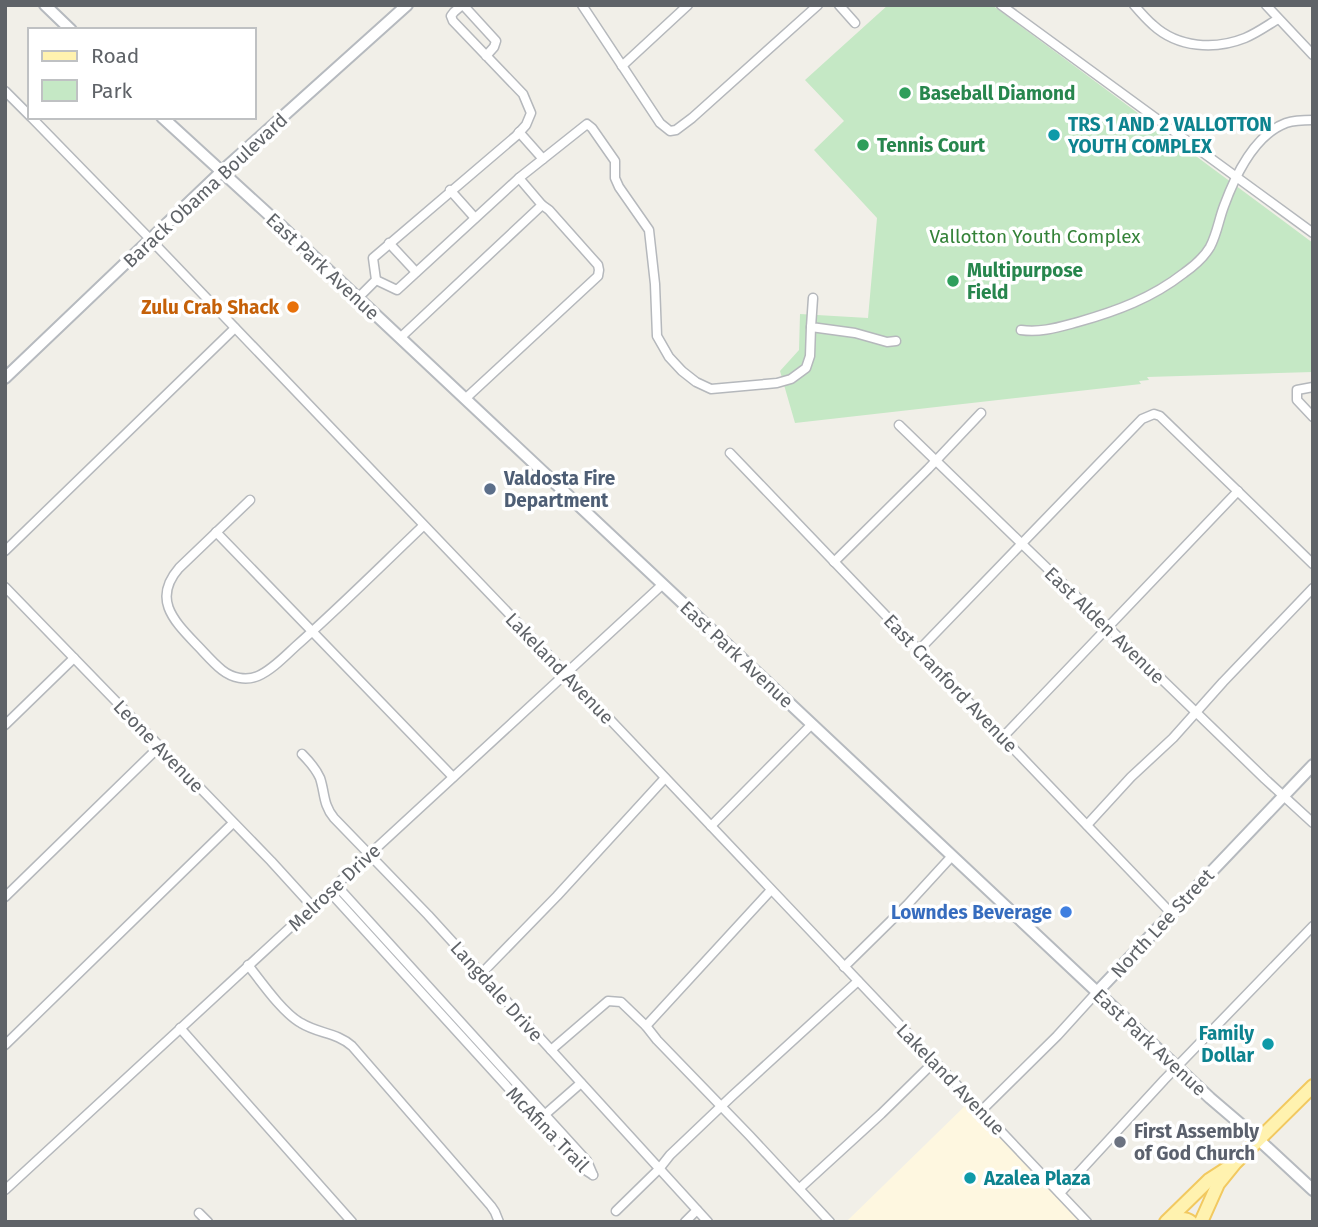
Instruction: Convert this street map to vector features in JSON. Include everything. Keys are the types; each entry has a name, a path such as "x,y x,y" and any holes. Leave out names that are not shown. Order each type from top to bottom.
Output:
{"main road":[{"path":"45,5 69,28"},
{"name":"Barack Obama Boulevard","path":"5,378 221,172 407,5"},
{"name":"East Park Avenue","path":"164,119 1223,1111 1313,1190"},
{"name":"North Lee Street","path":"1097,992 1313,765"},
{"path":"1201,1222 1218,1184 1235,1163 1313,1086"},
{"path":"1167,1222 1209,1180 1235,1163"},
{"path":"1167,1222 1180,1219 1191,1222"}],"street":[{"path":"582,5 660,122 670,131 676,130 692,118 818,5"},
{"path":"622,66 688,5"},
{"path":"839,5 855,23"},
{"path":"1001,5 1312,230"},
{"path":"1134,5 1153,25 1171,37 1201,45 1233,42 1258,32 1278,19"},
{"path":"1266,5 1313,55"},
{"path":"376,280 373,258 526,125 531,113 523,94 486,56 453,21 451,16 461,6 464,6 496,41 486,56"},
{"name":"Lakeland Avenue","path":"5,91 28,115"},
{"name":"Lakeland Avenue","path":"32,119 150,239 1087,1222"},
{"path":"1021,330 1044,331 1103,315 1139,302 1182,275 1198,263 1210,247 1236,177 1259,143 1278,127 1293,121 1313,120"},
{"path":"376,280 397,290 519,178 587,124 615,161 615,178 619,187 649,230 657,336 669,357 696,383 711,389 777,383 791,379 806,368 810,356 813,298"},
{"path":"519,132 543,159"},
{"path":"465,399 598,276 598,265 519,178"},
{"path":"450,190 475,218"},
{"path":"400,338 542,205"},
{"path":"389,243 416,272"},
{"path":"358,298 376,280"},
{"path":"811,327 855,333 887,342 896,341"},
{"path":"5,551 235,328"},
{"path":"1313,387 1297,390 1297,400 1313,416"},
{"path":"834,562 981,413"},
{"path":"919,650 1146,416 1154,414 1160,416 1313,564"},
{"name":"East Alden Avenue","path":"899,425 1313,823"},
{"name":"East Cranford Avenue","path":"730,453 1171,913"},
{"path":"1003,737 1238,491"},
{"path":"250,500 179,568 170,580 166,598 170,612 180,628 222,670 234,677 253,678 264,673 424,526"},
{"path":"216,532 453,777"},
{"name":"Melrose Drive","path":"5,1190 663,584"},
{"name":"Leone Avenue","path":"5,587 312,906"},
{"path":"1087,825 1131,777 1173,738 1313,588"},
{"path":"5,725 74,658"},
{"path":"711,826 812,724"},
{"path":"5,897 160,746"},
{"name":"Langdale Drive","path":"302,754 321,780 329,812 368,855 397,881 708,1222"},
{"path":"481,974 665,778"},
{"path":"5,1045 233,823"},
{"path":"844,967 952,856"},
{"name":"McAfina Trail","path":"336,885 395,949 417,981"},
{"path":"646,1027 771,890"},
{"name":"McAfina Trail","path":"329,891 387,956 417,981 566,1145"},
{"path":"361,927 368,920"},
{"path":"1060,1193 1313,926"},
{"path":"387,956 395,949"},
{"path":"248,965 293,1018 308,1027 340,1037 352,1046 491,1206 499,1222"},
{"path":"616,1211 670,1155 858,981"},
{"name":"North Lee Street","path":"981,1111 1097,992"},
{"path":"551,1050 608,1001 621,1002 830,1222"},
{"path":"180,1028 352,1222"},
{"path":"800,1188 934,1062"},
{"path":"542,1118 581,1083"},
{"path":"685,1222 698,1210"},
{"path":"200,1213 208,1222"}],"shaded area":[{"path":"969,1102 1082,1222 846,1222"}],"green space":[{"name":"Vallotton Youth Complex","path":"888,5 992,5 1313,243 1313,372 1147,377 1149,380 1139,381 1141,384 795,423 780,371 799,350 800,314 868,318 877,218 814,150 844,121 805,80"}],"place":[{"name":"Baseball Diamond","path":"905,93"},
{"name":"TRS 1 AND 2 VALLOTTON YOUTH COMPLEX","path":"1054,135"},
{"name":"Tennis Court","path":"863,145"},
{"name":"Multipurpose Field","path":"953,281"},
{"name":"Zulu Crab Shack","path":"293,307"},
{"name":"Valdosta Fire Department","path":"490,489"},
{"name":"Lowndes Beverage","path":"1066,912"},
{"name":"Family Dollar","path":"1268,1044"},
{"name":"First Assembly of God Church","path":"1120,1142"},
{"name":"Azalea Plaza","path":"970,1178"}]}
